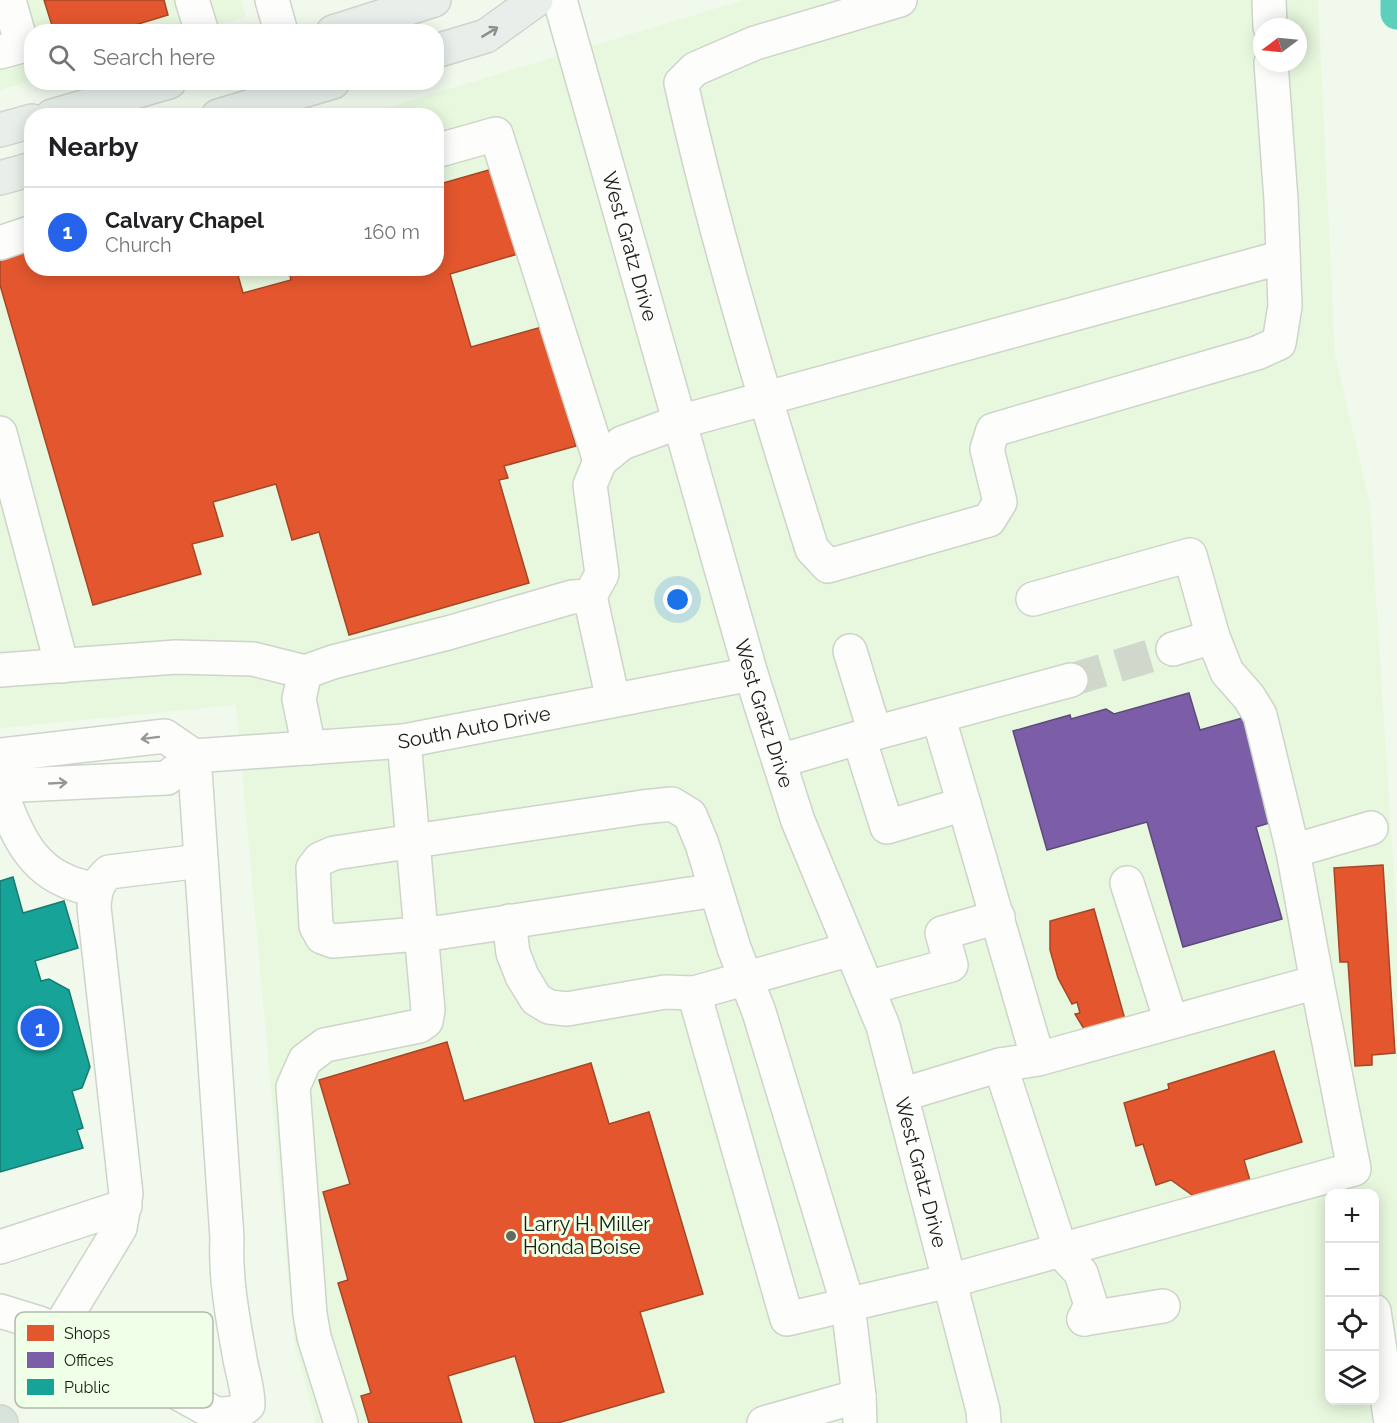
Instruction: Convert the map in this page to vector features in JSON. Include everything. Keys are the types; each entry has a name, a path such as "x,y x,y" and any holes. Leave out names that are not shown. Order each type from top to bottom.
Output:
{"main road":[{"path":"358,24 434,0"},
{"path":"444,49 486,36 536,0"},
{"path":"80,108 141,90"},
{"path":"241,108 291,90"},
{"path":"0,130 24,123"},
{"path":"0,178 24,171"}],"street":[{"path":"0,52 22,46 9,0"},
{"path":"192,0 199,24"},
{"path":"272,0 279,24"},
{"name":"West Gratz Drive","path":"560,0 751,674 798,821 883,1026 983,1410 984,1423"},
{"path":"900,0 755,44 695,69 681,83 693,138 765,398 812,549 828,566 989,520 1000,502 987,449 993,430 1257,353 1279,343 1285,306 1281,200 1272,72"},
{"path":"1269,0 1270,18"},
{"path":"444,149 496,134 600,461"},
{"path":"0,243 24,235"},
{"path":"613,700 590,596 602,574 590,485 600,461 622,443 679,422 1282,257"},
{"path":"0,433 13,532 62,666"},
{"path":"694,993 787,1319 1356,1181 1293,851 1260,715 1250,697 1227,672 1213,637 1190,555 1033,599"},
{"path":"0,670 176,657 253,659 305,672 333,662 448,633 572,597 590,596"},
{"path":"1173,648 1213,637"},
{"path":"850,651 887,827 964,804"},
{"path":"305,672 299,699 309,748"},
{"name":"South Auto Drive","path":"194,756 404,741 751,674"},
{"path":"779,761 1071,680"},
{"path":"938,716 1038,1059"},
{"path":"0,755 165,736 194,756"},
{"path":"341,1423 314,1337 310,1314 293,1087 304,1060 325,1045 419,1026 426,1021 428,1010 404,741"},
{"path":"95,890 63,880 43,867 25,847 0,788 167,778 194,756"},
{"path":"194,756 227,1238 228,1290 241,1367 248,1392 248,1405 232,1414 216,1414 205,1408"},
{"path":"716,890 421,933 333,941 322,937 316,926 313,868 320,859 334,854 672,804 690,815 759,1012 848,1305 859,1409 764,1423"},
{"path":"1293,851 1371,828"},
{"path":"69,1312 120,1228 126,1194 94,907 95,890 102,878 109,872 201,861"},
{"path":"1127,883 1171,1021"},
{"path":"867,988 951,965 942,933 998,917"},
{"path":"509,921 513,953 522,976 536,999 549,1007 567,1009 664,992 694,993 851,949"},
{"path":"901,1095 1000,1065 1038,1059 1317,982"},
{"path":"1000,1065 1061,1251 1081,1273 1091,1305 1084,1319 1163,1306"},
{"path":"0,1247 125,1206"},
{"path":"0,1311 15,1316"},
{"path":"1379,1346 1390,1423"}],"shaded area":[{"path":"0,0 241,0 246,17 222,24 24,24 24,83 0,90"},
{"path":"744,0 1318,0 1335,354 1370,504 1397,922 1397,1423 316,1423 294,1342 236,705 0,728 0,225 24,217 24,276 444,276 444,108 385,108"}],"building: Shops":[{"path":"44,0 164,0 168,15 138,24 52,24"},
{"path":"496,168 521,253 450,274 471,347 542,327 576,446 504,466 508,478 499,480 529,583 349,635 319,532 292,540 276,484 213,502 223,536 192,544 201,574 93,605 0,285 0,258 24,251 24,276 238,276 243,293 291,280 290,276 444,276 444,183"},
{"path":"1383,865 1395,1053 1372,1055 1372,1065 1355,1066 1348,962 1340,962 1334,868"},
{"path":"1094,909 1126,1023 1087,1034 1075,1014 1080,1013 1077,1002 1072,1004 1058,978 1050,950 1050,921"},
{"name":"Larry H. Miller Honda Boise","path":"447,1042 464,1101 591,1063 609,1124 649,1112 703,1294 640,1312 664,1392 558,1423 535,1423 515,1356 448,1376 462,1423 369,1423 361,1396 371,1393 338,1283 348,1280 323,1192 350,1184 319,1080"},
{"path":"1274,1051 1302,1142 1244,1160 1251,1184 1199,1200 1171,1180 1156,1185 1143,1144 1136,1146 1124,1103 1169,1089 1168,1084"}],"building: Offices":[{"path":"1189,693 1200,730 1246,717 1276,821 1256,827 1282,919 1183,947 1147,822 1047,850 1013,731 1070,715 1071,719 1106,709 1114,714"}],"building: Public":[{"path":"13,877 23,913 64,901 78,948 35,961 41,981 49,979 69,990 90,1067 82,1088 72,1091 83,1128 77,1130 83,1148 0,1172 0,881"}],"waterway":[{"path":"1397,0 1397,13"}],"tunnel":[{"path":"1071,680 1173,649"}],"place":[{"name":"Calvary Chapel","path":"40,1028"},
{"name":"Larry H. Miller Honda Boise","path":"511,1236"}]}
